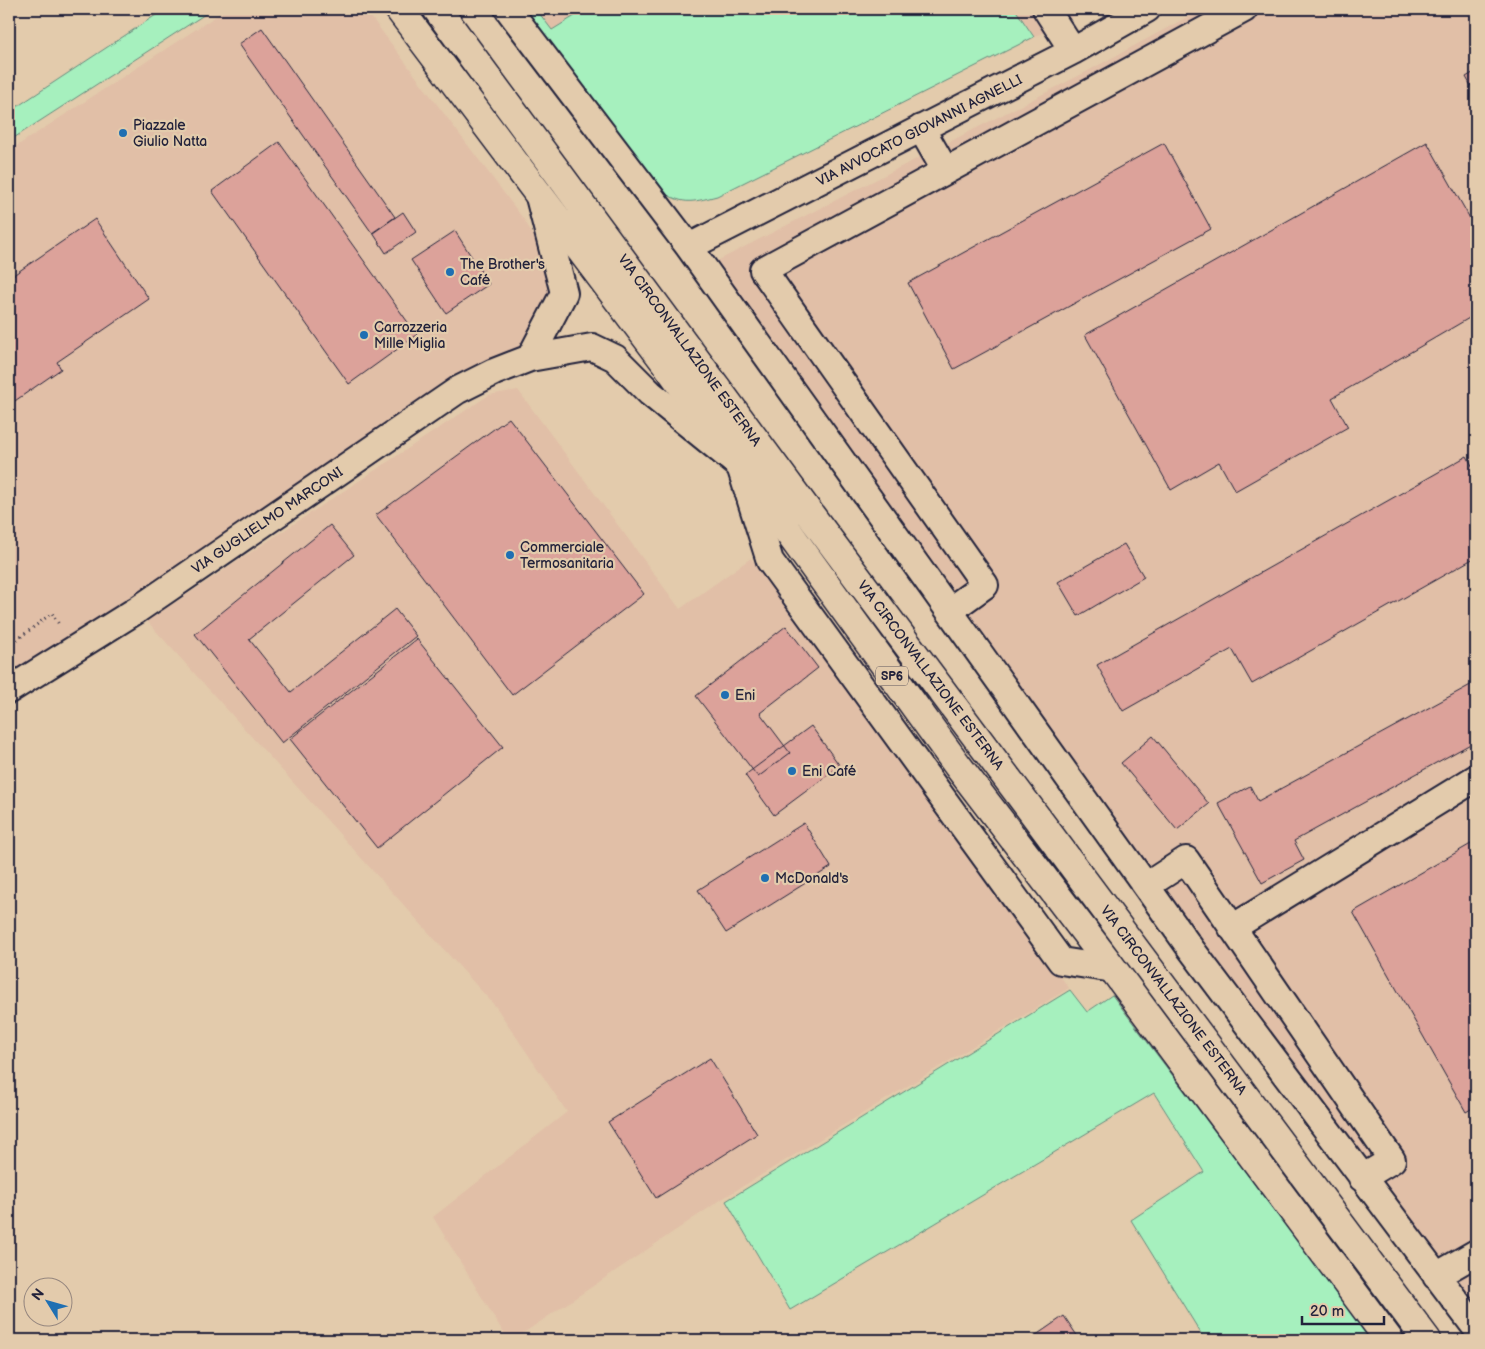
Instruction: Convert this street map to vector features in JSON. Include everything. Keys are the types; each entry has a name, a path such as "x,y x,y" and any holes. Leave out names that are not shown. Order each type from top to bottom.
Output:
{"main road":[{"name":"VIA CIRCONVALLAZIONE ESTERNA","path":"399,9 538,192 958,766 1113,969 1389,1340"},
{"name":"VIA CIRCONVALLAZIONE ESTERNA","path":"437,9 1427,1340"}],"street":[{"path":"508,9 689,247 1146,886 1362,1178 1476,1328"},
{"path":"1046,9 1073,51"},
{"name":"VIA AVVOCATO GIOVANNI AGNELLI","path":"689,247 1073,51 1147,9"},
{"path":"949,611 985,585 763,270 1244,9"},
{"path":"921,128 945,170"},
{"path":"530,358 564,293 538,192"},
{"name":"VIA GUGLIELMO MARCONI","path":"9,690 137,610 458,390 494,372 530,358 592,347 615,358"},
{"name":"VIA CIRCONVALLAZIONE ESTERNA","path":"615,358 650,393 740,466 770,561 1061,961 1113,969"},
{"path":"1232,928 1476,778"},
{"path":"1146,886 1186,860 1392,1160 1362,1178"},
{"path":"1436,1276 1476,1252"}],"shaded area":[{"path":"227,9 365,9 525,221 562,285 528,356 9,682 9,151"},
{"path":"536,9 586,9 552,30"},
{"path":"1015,9 1089,9 1034,37"},
{"path":"1202,9 1476,9 1476,1305 1202,941 717,261 1084,73"},
{"path":"518,390 680,609 751,558 1069,988 725,1197 513,1340 508,1340 433,1217 567,1112 496,1007 147,621 489,395"}],"green space":[{"path":"165,9 213,9 9,141 9,112"},
{"path":"519,9 536,9 552,30 586,9 1015,9 1034,37 717,196 687,201 674,198 659,190"},
{"path":"1070,990 1087,1012 1112,995 1372,1340 1205,1340 1131,1220 1204,1172 1154,1093 790,1310 726,1201"}],"building":[{"path":"262,28 395,217 372,233 239,44"},
{"path":"1476,71 1476,95 1466,77"},
{"path":"279,142 417,335 349,384 212,191"},
{"path":"1427,142 1476,229 1476,314 1332,398 1348,427 1235,491 1219,462 1171,490 1085,335"},
{"path":"1164,143 1211,229 954,369 908,283"},
{"path":"403,212 416,232 386,253 373,233"},
{"path":"95,219 149,299 57,362 61,369 9,405 9,278"},
{"name":"The Brother's Café","path":"455,231 489,284 446,313 411,260"},
{"name":"Commerciale Termosanitaria","path":"509,418 644,594 512,695 376,515"},
{"path":"1467,456 1476,473 1476,557 1252,684 1232,649 1123,711 1097,665"},
{"path":"330,525 354,555 249,639 291,692 395,609 416,636 282,743 195,634"},
{"path":"1124,544 1144,577 1078,616 1058,582"},
{"path":"786,626 818,668 760,713 790,753 758,777 696,696"},
{"path":"417,639 503,747 377,848 290,739"},
{"path":"1476,682 1476,741 1294,841 1304,860 1262,883 1218,803 1250,786 1258,801"},
{"name":"Eni Café","path":"811,726 840,766 774,815 745,775"},
{"path":"1153,736 1209,804 1177,830 1121,763"},
{"name":"McDonald's","path":"804,823 831,867 726,933 698,890"},
{"path":"1476,841 1476,1106 1466,1112 1353,912"},
{"path":"710,1058 757,1134 656,1198 608,1122"},
{"path":"1064,1316 1080,1340 1029,1340"}],"place":[{"name":"Piazzale Giulio Natta","path":"123,133"},
{"name":"The Brother's Café","path":"450,272"},
{"name":"Carrozzeria Mille Miglia","path":"364,335"},
{"name":"Commerciale Termosanitaria","path":"510,555"},
{"name":"Eni","path":"725,695"},
{"name":"Eni Café","path":"792,771"},
{"name":"McDonald's","path":"765,878"}]}
